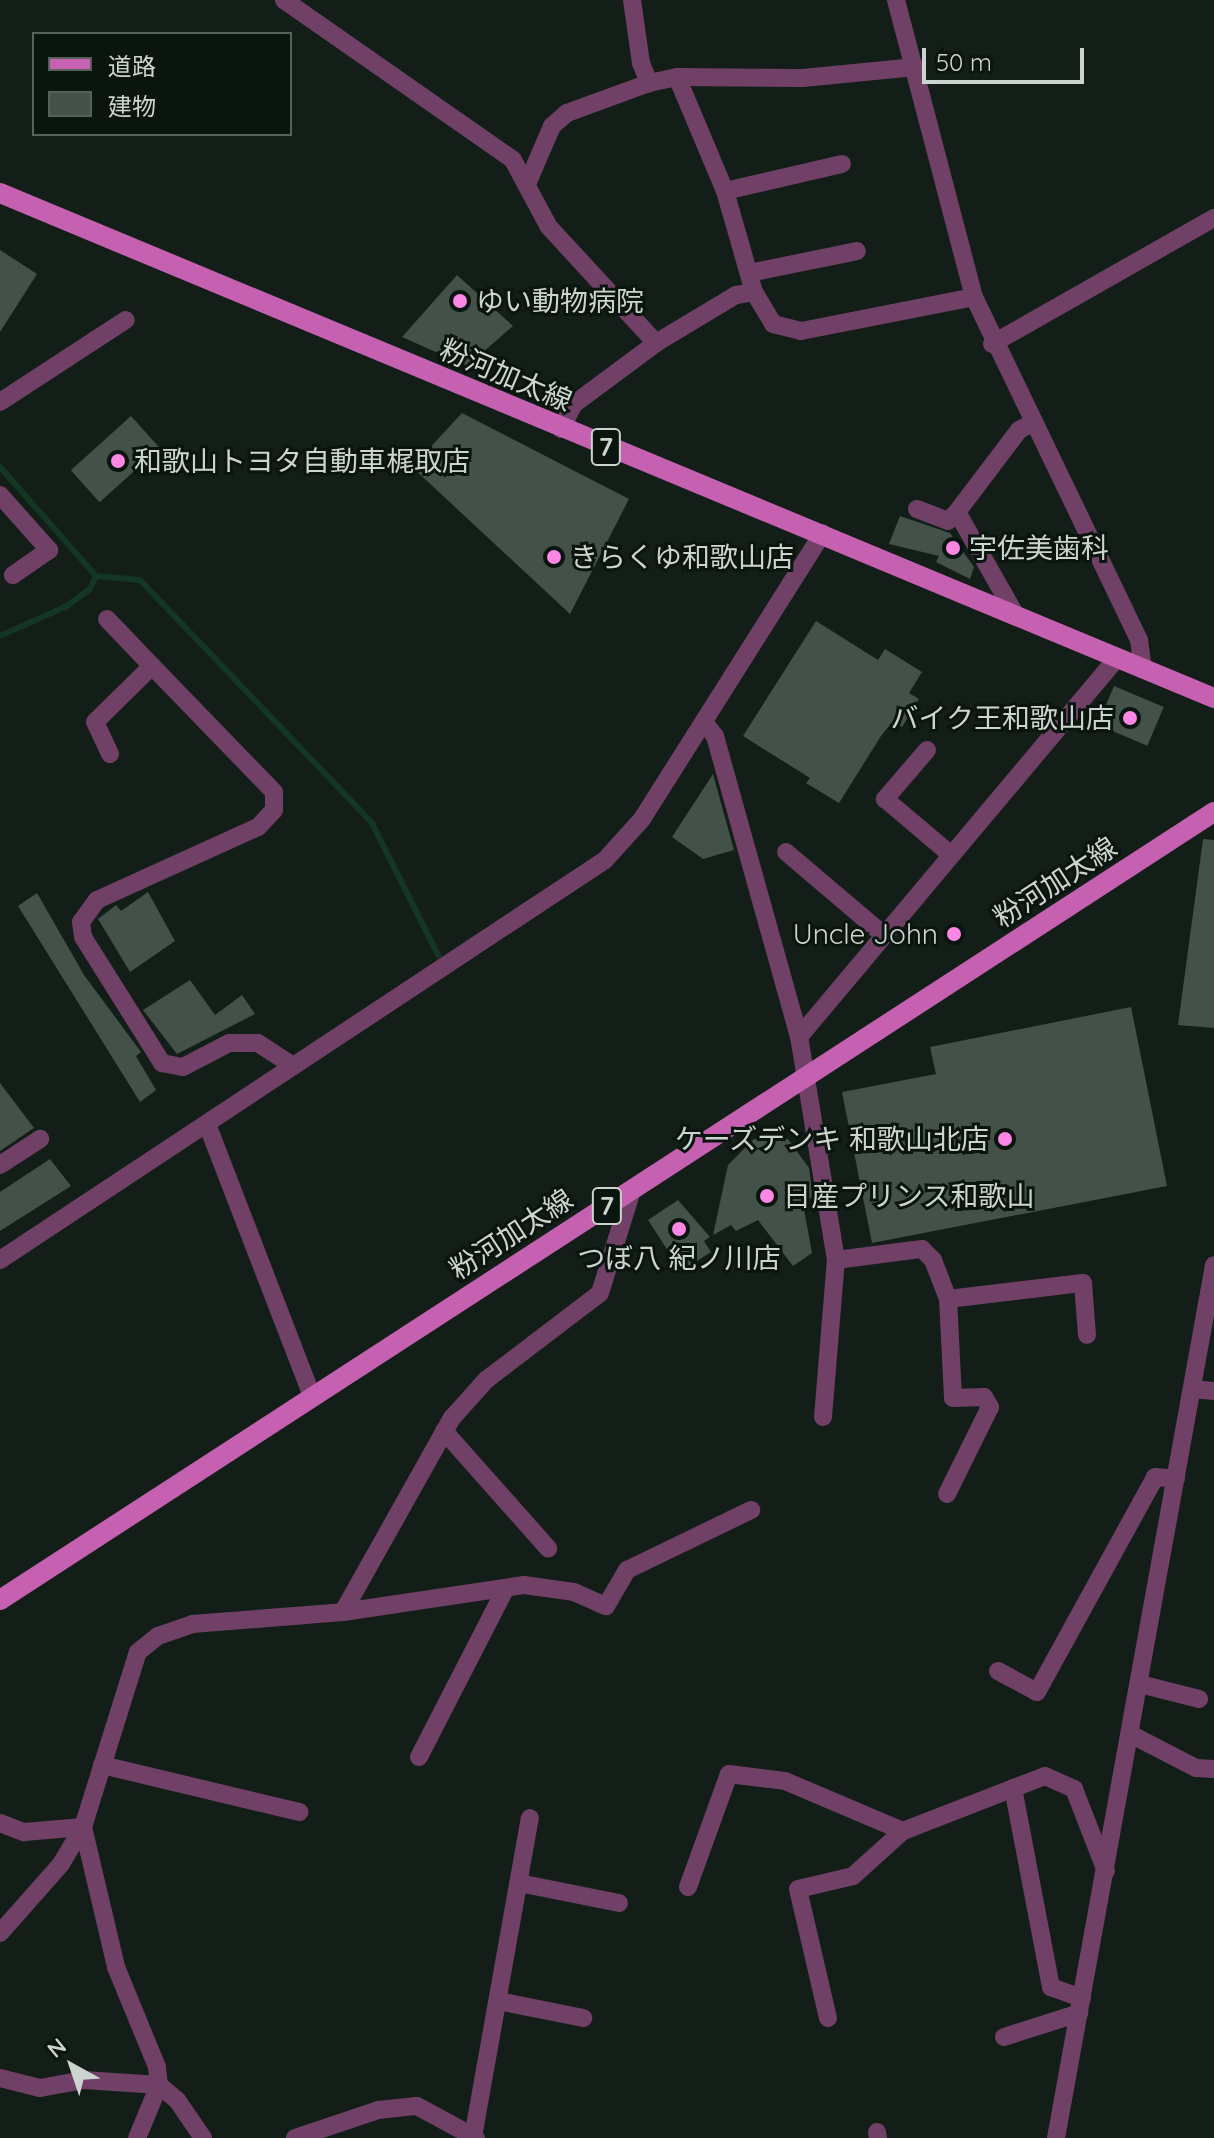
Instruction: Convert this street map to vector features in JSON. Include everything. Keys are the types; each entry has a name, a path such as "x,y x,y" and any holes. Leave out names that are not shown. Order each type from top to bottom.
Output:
{"main road":[{"name":"粉河加太線","path":"0,193 561,429 823,533 1214,698"},
{"name":"粉河加太線","path":"0,1600 311,1394 632,1190 1214,812"}],"street":[{"path":"284,0 513,160 528,182 549,227 656,343"},
{"path":"632,0 641,63 649,83"},
{"path":"896,0 974,297 992,344 1139,640 1143,670"},
{"path":"528,182 560,119 649,83 677,77 803,78 915,67"},
{"path":"677,77 725,191 754,292 773,324 801,331 974,297"},
{"path":"725,191 842,164"},
{"path":"992,344 1214,218"},
{"path":"749,273 857,251"},
{"path":"561,429 574,404 656,343 736,295 754,292"},
{"path":"0,402 126,320"},
{"path":"917,509 948,521 1019,430 1031,424"},
{"path":"0,495 49,550 13,575"},
{"path":"957,512 1015,614"},
{"path":"1,1256 207,1124 605,860 642,819 823,533"},
{"path":"107,619 274,792 274,810 258,827 97,900 81,922 83,937 162,1063 183,1067 229,1043 258,1043 293,1066"},
{"path":"799,1037 1116,659"},
{"path":"110,754 95,722 152,666"},
{"path":"704,722 715,736 809,1074 836,1260 823,1417"},
{"path":"927,750 885,799 950,854"},
{"path":"786,852 884,935"},
{"path":"207,1124 311,1394"},
{"path":"0,1165 40,1139"},
{"path":"343,1612 444,1431 486,1380 600,1293 632,1190"},
{"path":"836,1260 922,1249 933,1260 948,1299 953,1398 984,1397 990,1407 947,1494"},
{"path":"1056,2138 1132,1735 1214,1265"},
{"path":"948,1299 1083,1283 1087,1335"},
{"path":"1192,1389 1214,1391"},
{"path":"444,1431 548,1548"},
{"path":"998,1671 1037,1692 1155,1477 1176,1479"},
{"path":"0,1933 61,1864 83,1827 138,1652 158,1636 192,1624 343,1612 506,1588 574,1592 606,1606 627,1570 751,1510"},
{"path":"419,1757 506,1588"},
{"path":"1140,1684 1199,1699"},
{"path":"1132,1735 1196,1768 1214,1769"},
{"path":"102,1765 299,1812"},
{"path":"688,1887 729,1774 785,1781 903,1831"},
{"path":"828,2018 798,1889 853,1876 903,1831 1045,1776 1074,1789 1106,1871"},
{"path":"1013,1788 1051,1987 1081,2006"},
{"path":"295,2138 378,2110 417,2106 475,2137 530,1818"},
{"path":"0,1823 24,1832 83,1827"},
{"path":"83,1827 116,1967 157,2067 159,2085 137,2138"},
{"path":"519,1883 619,1903"},
{"path":"498,2001 583,2018"},
{"path":"1004,2037 1081,2006"},
{"path":"0,2078 40,2088 84,2080 159,2085 177,2100 203,2138"}],"building":[{"path":"0,250 37,274 0,332"},
{"name":"ゆい動物病院","path":"457,275 513,326 467,366 402,337"},
{"name":"きらくゆ和歌山店","path":"462,413 629,499 570,614 412,467"},
{"name":"和歌山トヨタ自動車梶取店","path":"131,416 160,448 100,502 71,470"},
{"path":"900,516 950,533 974,567 970,579 936,562 939,556 889,544"},
{"path":"816,621 878,660 885,649 922,672 909,693 919,699 902,727 893,721 839,803 806,783 810,778 743,736"},
{"name":"バイク王和歌山店","path":"1114,686 1164,707 1147,746 1098,725"},
{"path":"713,774 734,850 703,859 672,837"},
{"path":"1203,839 1214,840 1214,1028 1178,1025"},
{"path":"148,892 175,941 130,972 98,919 116,905 121,911"},
{"path":"37,893 84,975 141,1052 136,1056 156,1090 140,1102 18,906"},
{"path":"190,980 215,1015 242,995 255,1014 177,1054 143,1010"},
{"name":"ケーズデンキ 和歌山北店","path":"1131,1007 1167,1186 872,1243 842,1092 936,1074 930,1047"},
{"path":"0,1083 34,1128 0,1151"},
{"name":"日産プリンス和歌山","path":"754,1139 788,1139 809,1168 813,1196 803,1204 812,1253 793,1266 758,1220 736,1231 731,1225 713,1235 728,1165"},
{"path":"50,1159 71,1186 0,1231 0,1192"},
{"name":"つぼ八 紀ノ川店","path":"678,1200 710,1237 704,1241 711,1252 681,1271 648,1220"}],"waterway":[{"path":"0,467 96,576 90,589 65,607 0,636"},
{"path":"96,576 140,580 372,823 438,955"}],"place":[{"name":"ゆい動物病院","path":"460,301"},
{"name":"和歌山トヨタ自動車梶取店","path":"118,461"},
{"name":"宇佐美歯科","path":"953,548"},
{"name":"きらくゆ和歌山店","path":"554,557"},
{"name":"バイク王和歌山店","path":"1130,718"},
{"name":"Uncle John","path":"954,934"},
{"name":"ケーズデンキ 和歌山北店","path":"1005,1139"},
{"name":"日産プリンス和歌山","path":"767,1196"},
{"name":"つぼ八 紀ノ川店","path":"679,1229"}]}
